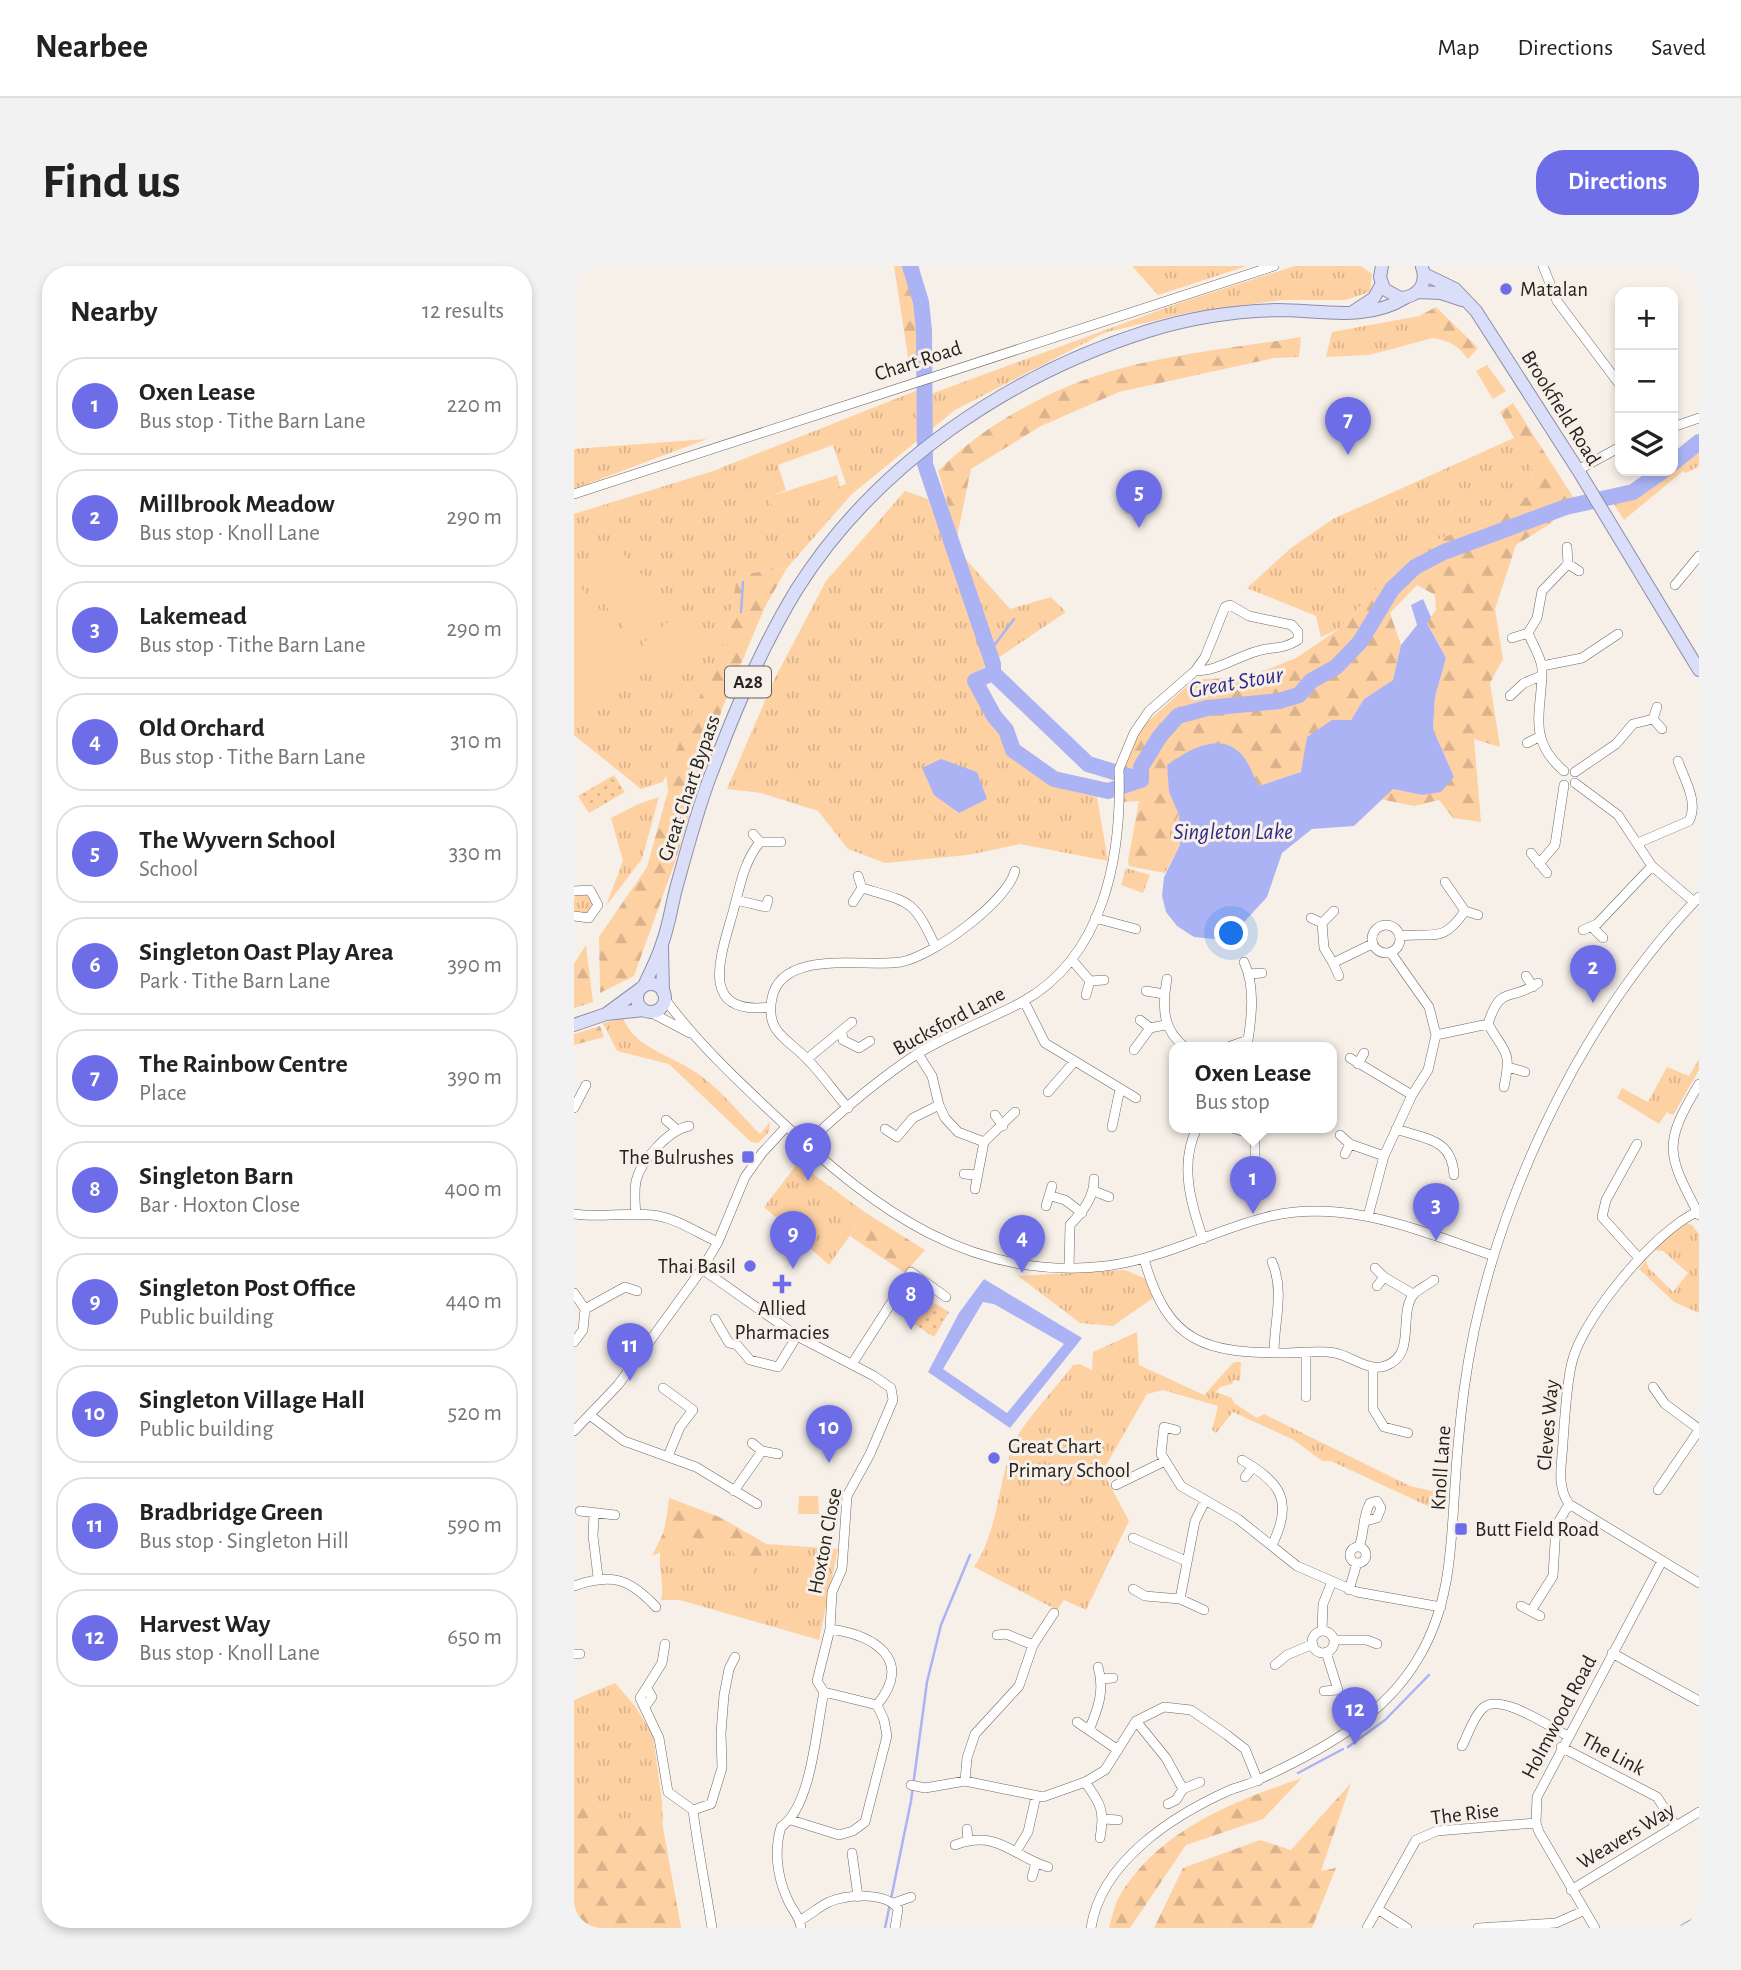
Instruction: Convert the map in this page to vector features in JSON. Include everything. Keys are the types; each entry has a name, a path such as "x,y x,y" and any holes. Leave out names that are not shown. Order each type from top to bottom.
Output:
{"main road":[{"path":"1380,273 1391,296 1411,295 1423,268"},
{"name":"Brookfield Road","path":"1423,268 1455,289 1476,311 1578,470 1699,670"},
{"path":"1350,313 1374,298 1380,273"},
{"name":"Brookfield Road","path":"1411,295 1448,295 1476,311"},
{"name":"Great Chart Bypass","path":"606,1014 642,988 662,946 678,878 712,772 768,641 799,587 860,508 913,460 939,438 1012,390 1056,367 1153,330 1202,318 1251,312 1350,313 1381,309 1411,295"},
{"name":"Great Chart Bypass","path":"662,946 664,995"},
{"path":"657,986 664,995 662,1006 647,1011 637,1001 642,988 657,986"},
{"name":"Great Chart Bypass","path":"574,1025 606,1014 647,1011"}],"street":[{"name":"Chart Road","path":"574,494 1274,266"},
{"path":"1543,266 1549,284 1568,316 1615,379"},
{"path":"1678,425 1699,418"},
{"path":"1578,470 1615,450"},
{"path":"1512,638 1528,633 1536,618 1542,592 1568,564 1567,547"},
{"path":"1675,585 1699,556"},
{"path":"1568,564 1579,571"},
{"name":"Bucksford Lane","path":"805,1145 918,1054 1024,1000 1072,960 1085,942 1115,862 1119,780 1134,733 1149,711 1195,671 1205,657 1225,607 1230,605 1250,616 1292,625 1298,632 1298,640 1279,650 1265,649 1207,671 1195,671"},
{"path":"1528,633 1542,671 1537,720 1541,736 1553,762 1564,771 1575,772 1616,744 1633,724 1653,719"},
{"path":"1510,696 1542,671 1582,658 1618,634"},
{"path":"1653,719 1657,707"},
{"path":"1653,719 1662,729"},
{"path":"1527,743 1541,736"},
{"path":"1639,843 1689,821 1693,814 1693,803 1678,761"},
{"path":"1539,864 1555,845 1564,785 1560,778 1564,771"},
{"path":"1575,772 1575,783"},
{"path":"1564,785 1575,783 1618,816 1639,843 1652,866 1696,900"},
{"path":"753,834 760,842 781,842"},
{"path":"760,842 747,858 718,966 719,985 726,997 736,1004 752,1009 770,1007"},
{"path":"1531,853 1547,873"},
{"path":"1603,938 1588,929 1652,866"},
{"path":"848,1108 807,1059 777,1030 770,1007 773,991 782,979 795,970 820,964 903,961 935,946 970,922 1012,884 1016,871"},
{"path":"858,876 862,888"},
{"path":"1445,882 1465,911 1478,915"},
{"path":"862,888 908,902 923,919 935,946"},
{"path":"853,902 862,888"},
{"path":"574,891 590,890 598,905 589,918 574,916"},
{"path":"736,900 766,907 768,900"},
{"name":"Knoll Lane","path":"1091,1928 1093,1914 1105,1889 1151,1837 1197,1807 1258,1781 1340,1736 1385,1701 1419,1658 1441,1607 1452,1553 1464,1391 1477,1318 1506,1218 1528,1165 1591,1038 1640,968 1696,900"},
{"path":"1334,911 1322,923 1324,948 1339,976"},
{"path":"1400,936 1441,936 1453,928 1465,911"},
{"path":"1095,918 1136,929"},
{"path":"1311,918 1322,923"},
{"path":"1379,926 1392,926 1400,936 1397,949 1391,953 1380,953 1372,944 1371,937 1379,926"},
{"path":"1333,962 1372,944"},
{"path":"1368,1216 1384,1156 1412,1095 1428,1070 1436,1035 1429,1007 1391,953"},
{"path":"1072,960 1090,981"},
{"path":"1244,962 1249,974 1252,1017 1253,1041 1249,1042"},
{"path":"1249,974 1262,973"},
{"path":"1488,1024 1500,996 1536,985 1526,976"},
{"path":"1167,979 1164,994 1165,1025 1178,1042"},
{"path":"1090,981 1104,980"},
{"path":"1086,995 1090,981"},
{"path":"1146,991 1164,994"},
{"path":"664,995 691,1034 805,1145 851,1185 944,1242 966,1250 1032,1265 1069,1268 1144,1259 1265,1217 1320,1211 1368,1216 1494,1256"},
{"path":"1024,1000 1045,1043 1136,1098"},
{"path":"647,1011 691,1034"},
{"path":"1140,1020 1150,1028"},
{"path":"807,1059 842,1033 852,1022"},
{"path":"1436,1035 1488,1024"},
{"path":"1488,1024 1507,1051 1508,1067 1504,1087"},
{"path":"1134,1050 1150,1028 1165,1025"},
{"path":"842,1033 843,1040 859,1048 870,1041"},
{"path":"1358,1064 1364,1053"},
{"path":"918,1054 933,1076 939,1105 958,1132 984,1142"},
{"path":"1350,1058 1412,1095"},
{"path":"1048,1091 1074,1062"},
{"path":"1508,1067 1525,1072"},
{"path":"1698,1214 1673,1166 1672,1149 1677,1123 1699,1084"},
{"path":"574,1108 586,1085"},
{"path":"1112,1127 1121,1089"},
{"path":"885,1129 897,1137 914,1118 939,1105"},
{"path":"975,1189 984,1142 1015,1112"},
{"path":"995,1115 1003,1126"},
{"path":"666,1120 677,1129"},
{"path":"636,1215 635,1190 639,1174 677,1129 689,1126"},
{"path":"574,1430 591,1416 618,1385 702,1269 718,1242 745,1177 786,1127"},
{"path":"1396,1129 1438,1143 1448,1150 1454,1175"},
{"path":"1196,1133 1189,1155 1188,1185 1203,1239"},
{"path":"1254,1196 1247,1175 1255,1158 1258,1133"},
{"path":"1340,1135 1350,1144 1384,1156"},
{"path":"1345,1154 1350,1144"},
{"path":"1637,1144 1606,1200 1602,1217 1606,1225 1638,1257"},
{"path":"964,1174 977,1175"},
{"path":"1069,1268 1068,1231 1070,1224 1082,1213 1094,1191 1094,1179"},
{"path":"1046,1206 1051,1191 1082,1213"},
{"path":"1094,1191 1109,1197"},
{"name":"Cleves Way","path":"1569,1504 1560,1483 1572,1361 1595,1316 1638,1257 1676,1223 1698,1214"},
{"path":"574,1215 664,1218 718,1242"},
{"path":"1144,1259 1160,1303 1186,1334 1221,1350 1334,1353 1373,1368 1385,1366 1400,1353 1406,1341 1413,1294 1434,1280"},
{"path":"1272,1262 1279,1279 1280,1295 1274,1324 1274,1353"},
{"path":"1375,1268 1384,1277 1413,1294"},
{"name":"Hoxton Close","path":"702,1269 797,1335 891,1388 893,1400 870,1454 847,1496 842,1569 832,1592 830,1629"},
{"path":"852,1364 912,1272 946,1297"},
{"path":"1377,1286 1384,1277"},
{"path":"586,1309 625,1287 637,1291"},
{"path":"574,1293 586,1309 583,1330 574,1342"},
{"path":"715,1319 729,1343 737,1345 750,1360 778,1367 797,1335"},
{"path":"1306,1353 1306,1397"},
{"path":"1373,1368 1376,1415 1384,1427 1408,1433"},
{"path":"1653,1387 1665,1404 1699,1430 1676,1471 1658,1490"},
{"path":"663,1388 693,1410 680,1427 668,1456"},
{"path":"591,1416 624,1441 707,1472 757,1504"},
{"path":"1176,1430 1164,1427 1160,1451 1181,1486 1238,1519 1297,1566 1349,1590 1441,1607"},
{"path":"752,1443 762,1451 778,1454"},
{"path":"734,1491 762,1451"},
{"path":"1242,1460 1274,1483 1284,1505 1284,1517 1272,1545"},
{"path":"1116,1485 1165,1461"},
{"path":"1245,1477 1253,1466"},
{"path":"1180,1599 1195,1521 1205,1501"},
{"path":"1521,1606 1536,1613 1553,1576 1556,1526 1569,1504 1699,1583"},
{"path":"580,1511 594,1515 615,1515"},
{"path":"594,1515 593,1535 598,1577"},
{"path":"1349,1590 1356,1563 1350,1553 1359,1546 1366,1521"},
{"path":"1133,1538 1186,1561"},
{"name":"Holmwood Road","path":"1536,1824 1538,1791 1662,1561"},
{"path":"574,1586 598,1577 626,1582 656,1607"},
{"path":"1322,1631 1324,1604 1331,1584"},
{"path":"1133,1589 1145,1596 1180,1599 1204,1610"},
{"path":"965,1781 967,1758 975,1734 1019,1686 1033,1645 1054,1613"},
{"path":"830,1629 852,1632 871,1639 885,1654 889,1684 877,1705 824,1692 817,1681 830,1629"},
{"path":"1322,1631 1328,1632 1334,1640 1333,1646 1326,1653 1319,1652 1313,1644 1314,1637 1322,1631"},
{"path":"997,1635 1006,1634 1033,1645"},
{"path":"1334,1640 1367,1640 1377,1644"},
{"path":"665,1644 662,1663 640,1698 659,1738 668,1792 693,1810 700,1866 707,1890 706,1907 712,1924 720,1928"},
{"path":"1275,1665 1287,1655 1313,1644"},
{"path":"1324,1691 1343,1690 1326,1653"},
{"path":"1612,1653 1699,1701"},
{"path":"693,1810 711,1804 722,1768 724,1695 729,1669 735,1657"},
{"path":"1089,1730 1100,1702 1102,1679 1098,1667"},
{"path":"1102,1679 1113,1678"},
{"path":"824,1692 801,1803 791,1820 781,1827 776,1849 787,1898 800,1924 835,1900 858,1897 877,1898 894,1903 911,1897"},
{"path":"1461,1746 1478,1715 1492,1703 1505,1704 1568,1736"},
{"path":"791,1820 839,1835 865,1822 887,1736 877,1705"},
{"path":"912,1785 925,1788 965,1781 1043,1797 1085,1782 1105,1770 1136,1721 1164,1707 1191,1710 1245,1749 1253,1763 1258,1781"},
{"path":"1136,1721 1166,1758 1183,1789"},
{"path":"1077,1722 1118,1750"},
{"name":"The Link","path":"1561,1747 1657,1797 1675,1825"},
{"path":"1085,1782 1098,1800 1104,1819 1100,1838"},
{"path":"1168,1804 1177,1800 1183,1789 1200,1782"},
{"path":"1017,1850 1028,1832 1036,1796"},
{"name":"Weavers Way","path":"1571,1890 1699,1812"},
{"path":"1104,1819 1118,1820"},
{"path":"1536,1824 1571,1890 1595,1928"},
{"name":"The Rise","path":"1367,1928 1416,1840 1437,1831 1536,1824"},
{"path":"967,1829 968,1841"},
{"path":"955,1845 989,1840 1017,1850 1036,1863 1048,1867"},
{"path":"852,1853 858,1897"},
{"path":"1032,1877 1036,1863"},
{"path":"894,1903 898,1909 895,1928"},
{"path":"1379,1910 1407,1928"},
{"path":"1478,1928 1556,1923 1583,1911"},
{"path":"1685,1928 1699,1921"}],"green space":[{"path":"894,266 919,266 932,364 910,370"},
{"path":"1132,266 1247,266 1158,295"},
{"path":"1295,266 1361,266 1372,274 1370,292 1345,300 1282,300 1186,313 1104,333 955,410 852,494 787,568 737,575 728,631 663,782 641,789 574,735 574,514 713,471 918,390 928,395 1179,303","holes":["833,445 846,484 774,510 769,497 786,490 778,465"]},
{"path":"1436,307 1478,348 1468,359 1453,344 1433,338 1419,316"},
{"path":"1419,316 1433,338 1369,355 1326,357 1332,332"},
{"path":"1301,337 1299,357 1274,358 1119,392 1041,426 971,469 957,537 938,471 978,437 1023,408 1072,385 1122,368 1189,354"},
{"path":"1487,365 1506,391 1493,399 1476,371"},
{"path":"1513,403 1575,500 1550,524 1516,545 1495,609 1503,659 1490,683 1500,747 1474,739 1481,822 1453,818 1439,800 1414,806 1380,799 1393,789 1422,795 1454,777 1433,729 1435,697 1446,658 1427,622 1436,610 1435,595 1417,585 1390,613 1401,645 1393,680 1364,699 1351,720 1301,772 1259,786 1169,792 1179,814 1156,860 1128,861 1139,801 1123,802 1124,759 1144,725 1195,679 1246,678 1296,658 1339,629 1383,582 1429,543 1489,520 1527,496 1532,471 1500,412"},
{"path":"1514,438 1532,471 1527,496 1489,520 1429,543 1383,582 1339,629 1321,637 1316,616 1247,588 1291,548 1333,519"},
{"path":"707,439 574,489 574,449"},
{"path":"1699,452 1699,466 1678,475 1678,464"},
{"path":"837,475 840,486 774,510 768,497"},
{"path":"1677,476 1624,520 1612,501 1622,501 1638,494 1658,478"},
{"path":"905,491 928,499 946,547 955,547 1010,609 1051,597 1066,612 970,677 1011,756 1052,786 1097,797 1108,861 1020,844 968,855 885,863 848,849 818,811 761,793 727,789 774,680 826,581"},
{"path":"612,541 673,610 637,642 576,572"},
{"path":"787,568 765,607 722,709 675,862 634,976 600,993 599,937 647,867 668,791 666,774 728,631 737,575"},
{"path":"574,580 646,662 590,712 574,694"},
{"path":"679,613 702,640 666,670 643,643"},
{"path":"614,775 625,792 589,813 578,796"},
{"path":"659,797 642,859 606,906 623,861 611,818"},
{"path":"1179,814 1180,845 1165,873 1129,866 1128,861 1155,859"},
{"path":"1126,868 1150,875 1143,893 1121,885"},
{"path":"583,893 593,900 594,904 587,914 583,915 573,908 572,904 579,894"},
{"path":"586,945 593,1002 574,1008 574,964"},
{"path":"623,1018 629,1029 648,1046 694,1071 712,1085 760,1134 770,1122 769,1132 758,1143 751,1142 669,1064 617,1051 603,1023"},
{"path":"600,1026 604,1037 574,1045 574,1034"},
{"path":"1699,1059 1699,1070 1673,1115 1667,1112 1659,1124 1617,1098 1622,1088 1648,1102 1667,1067 1689,1076"},
{"path":"798,1163 866,1213 829,1265 764,1207"},
{"path":"866,1213 925,1250 905,1273 850,1236"},
{"path":"1685,1223 1692,1225 1699,1234 1699,1313 1674,1302 1639,1269 1646,1260 1648,1267 1673,1292 1688,1273 1663,1251 1654,1250 1677,1227"},
{"path":"1125,1270 1146,1279 1153,1298 1113,1326 1080,1323 1018,1276"},
{"path":"915,1291 949,1312 934,1337 899,1314"},
{"path":"1137,1332 1139,1365 1204,1395 1234,1362 1241,1362 1240,1381 1234,1380 1232,1384 1220,1387 1216,1392 1232,1398 1234,1403 1257,1418 1264,1414 1410,1486 1437,1492 1432,1508 1331,1461 1322,1461 1294,1440 1233,1412 1216,1433 1212,1430 1218,1406 1163,1390 1147,1394 1101,1474 1104,1474 1129,1521 1086,1610 1064,1600 1057,1610 974,1567 993,1522 1008,1458 1025,1425 1073,1365 1080,1364 1092,1370 1093,1352"},
{"path":"799,1496 818,1496 819,1514 798,1514"},
{"path":"669,1498 719,1517 766,1544 838,1549 819,1640 680,1600 661,1600 660,1554"},
{"path":"669,1498 719,1517 766,1544 750,1581 733,1552 695,1538 652,1556 667,1525"},
{"path":"615,1683 635,1706 653,1735 663,1829 681,1928 574,1928 574,1700"},
{"path":"1302,1778 1263,1819 1186,1845 1130,1928 1109,1928 1117,1901 1135,1874 1154,1853 1176,1836 1224,1808"},
{"path":"1351,1783 1321,1871 1336,1868 1312,1928 1154,1928 1183,1868 1260,1840 1291,1850"},
{"path":"574,1800 595,1807 616,1823 663,1829 681,1928 574,1928"}],"water":[{"name":"Singleton Lake","path":"1423,599 1431,617 1427,623 1446,658 1435,697 1433,729 1454,777 1441,792 1422,795 1393,789 1354,826 1312,829 1282,853 1267,897 1233,934 1214,939 1194,937 1177,926 1166,912 1162,896 1164,877 1180,845 1179,815 1169,792 1167,765 1193,749 1221,744 1230,746 1242,755 1259,786 1301,772 1307,737 1332,720 1351,720 1364,699 1393,680 1401,645 1417,625 1411,605"},
{"path":"941,759 977,772 987,799 959,813 934,795 922,768"},
{"path":"984,1279 1082,1338 1010,1428 928,1372 959,1313","holes":["983,1302 994,1304 1064,1344 1007,1413 943,1369"]}],"waterway":[{"name":"Great Stour","path":"910,266 921,302 924,330 925,464 993,664 993,673 975,681 994,716 1006,730 1013,750 1054,779 1108,791 1141,780 1141,767 1160,736 1178,716 1207,708 1279,701 1299,695 1311,681 1336,667 1360,642 1392,589 1415,567 1444,552 1566,507 1633,492 1656,476"},
{"name":"Great Stour","path":"1678,459 1699,442"},
{"path":"741,612 743,582"},
{"path":"993,664 990,651 1014,619"},
{"path":"993,673 1088,764 1134,778"},
{"path":"885,1928 911,1801 927,1682 941,1625 970,1555"},
{"path":"1348,1747 1385,1720 1429,1675"},
{"path":"1298,1773 1343,1749"}],"place":[{"name":"Matalan","path":"1506,289"},
{"name":"The Rainbow Centre","path":"1348,455"},
{"name":"The Wyvern School","path":"1139,528"},
{"name":"Millbrook Meadow","path":"1593,1003"},
{"name":"The Bulrushes","path":"748,1157"},
{"name":"Singleton Oast Play Area","path":"808,1181"},
{"name":"Oxen Lease","path":"1253,1214"},
{"name":"Lakemead","path":"1436,1241"},
{"name":"Thai Basil","path":"750,1266"},
{"name":"Singleton Post Office","path":"793,1269"},
{"name":"Old Orchard","path":"1022,1273"},
{"name":"Allied Pharmacies","path":"782,1284"},
{"name":"Singleton Barn","path":"911,1330"},
{"name":"Bradbridge Green","path":"630,1381"},
{"name":"Great Chart Primary School","path":"994,1458"},
{"name":"Singleton Village Hall","path":"829,1463"},
{"name":"Butt Field Road","path":"1461,1529"},
{"name":"Harvest Way","path":"1355,1745"}]}
